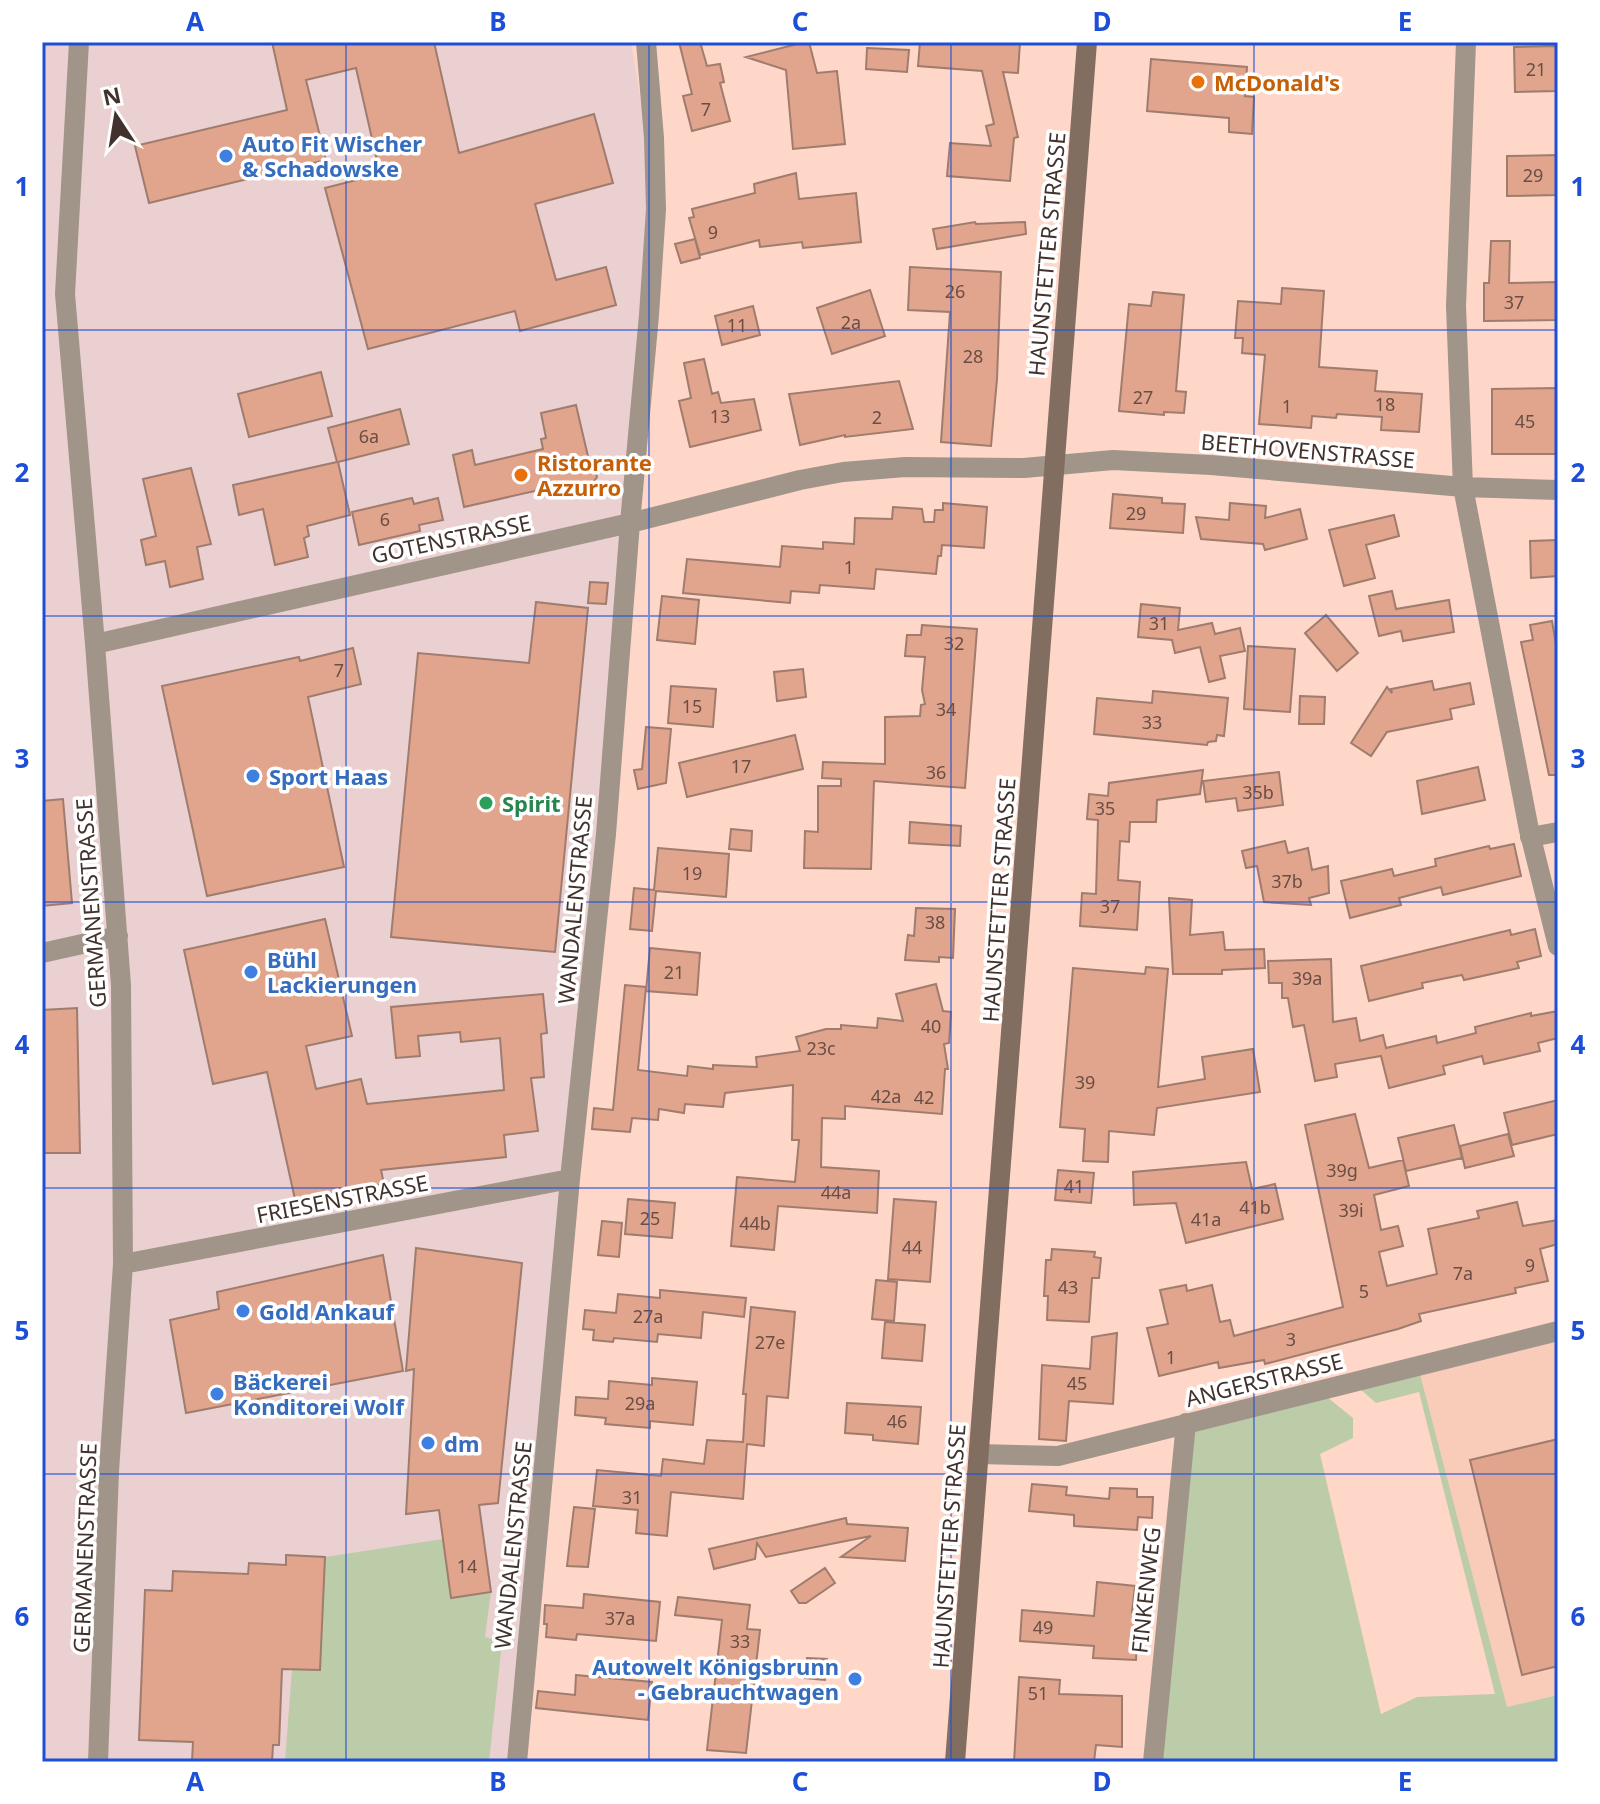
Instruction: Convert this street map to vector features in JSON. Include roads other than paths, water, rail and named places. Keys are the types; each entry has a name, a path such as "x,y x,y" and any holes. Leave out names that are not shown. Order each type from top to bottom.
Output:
{"main road":[{"name":"HAUNSTETTER STRASSE","path":"955,1762 1087,42"}],"street":[{"name":"GERMANENSTRASSE","path":"79,42 65,294 121,985 123,1264 109,1471 98,1762"},
{"name":"WANDALENSTRASSE","path":"517,1762 532,1571 606,834 656,209 646,42"},
{"path":"1466,42 1456,306 1463,487 1530,837 1558,946"},
{"name":"BEETHOVENSTRASSE","path":"1054,464 1127,460 1463,487 1558,490"},
{"name":"GOTENSTRASSE","path":"95,644 630,523 800,480 843,472 905,467 1024,468 1054,464"},
{"path":"1530,837 1558,832"},
{"path":"42,953 118,936"},
{"name":"FRIESENSTRASSE","path":"123,1264 570,1179"},
{"name":"ANGERSTRASSE","path":"979,1454 1058,1456 1558,1331"},
{"name":"FINKENWEG","path":"1153,1762 1186,1423"}],"place":[{"name":"McDonald's","path":"1198,82"},
{"name":"Auto Fit Wischer & Schadowske","path":"226,156"},
{"name":"Ristorante Azzurro","path":"521,475"},
{"name":"Sport Haas","path":"253,776"},
{"name":"Spirit","path":"486,803"},
{"name":"Bühl Lackierungen","path":"251,972"},
{"name":"Gold Ankauf","path":"243,1311"},
{"name":"Bäckerei Konditorei Wolf","path":"217,1394"},
{"name":"dm","path":"428,1443"},
{"name":"Autowelt Königsbrunn - Gebrauchtwagen","path":"855,1679"}]}
